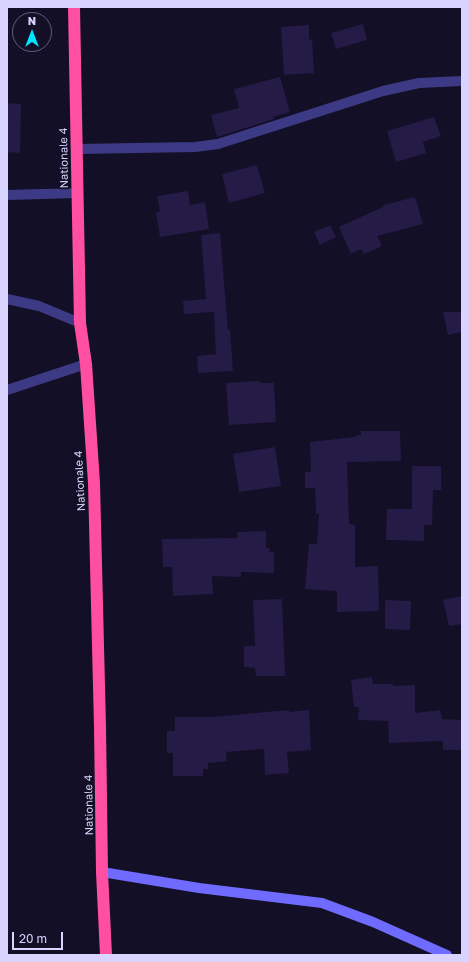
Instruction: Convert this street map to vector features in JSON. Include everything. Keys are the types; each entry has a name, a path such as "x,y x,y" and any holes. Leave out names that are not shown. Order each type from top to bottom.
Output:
{"highway":[{"name":"Nationale 4","path":"74,7 80,323 86,364 94,483 102,872 106,955"}],"street":[{"path":"77,149 195,147 218,144 383,91 419,83 462,81"},
{"path":"7,195 78,193"},
{"path":"7,299 39,306 80,323"},
{"path":"7,390 86,364"},
{"path":"102,872 199,888 322,903 373,922 447,955"}],"building":[{"path":"363,24 367,40 336,49 331,33"},
{"path":"309,25 309,40 312,39 314,73 284,75 281,27"},
{"path":"280,77 290,112 273,117 274,119 217,137 211,115 239,108 234,89"},
{"path":"7,103 21,104 20,153 7,152"},
{"path":"434,117 441,136 423,142 426,153 396,162 387,131"},
{"path":"257,165 265,193 229,203 222,174"},
{"path":"188,191 190,205 205,202 209,229 160,237 156,212 160,211 157,196"},
{"path":"415,197 423,224 377,236 382,246 364,254 361,249 351,254 339,227 385,206 384,205"},
{"path":"330,225 336,237 320,245 314,232"},
{"path":"220,233 233,371 198,373 197,356 216,354 214,312 184,314 183,301 206,299 201,235"},
{"path":"443,312 462,312 462,332 448,335"},
{"path":"260,381 260,383 274,383 276,422 229,425 226,383"},
{"path":"361,431 400,431 401,461 347,462 349,524 355,525 355,567 378,566 379,611 337,612 337,591 305,589 309,544 317,544 319,514 316,514 315,488 305,488 305,472 311,472 310,442 355,437 361,435"},
{"path":"275,447 281,486 239,492 233,454"},
{"path":"412,466 441,466 441,490 433,490 432,525 424,525 424,541 386,540 387,509 412,509"},
{"path":"266,531 266,548 270,548 269,552 274,552 274,573 241,572 241,577 212,576 213,594 173,596 172,567 163,567 162,539 237,538 237,532"},
{"path":"462,596 462,624 449,626 443,600"},
{"path":"282,599 285,676 256,676 255,668 244,667 244,646 255,646 253,600"},
{"path":"385,600 411,601 410,630 385,629"},
{"path":"372,677 373,684 393,684 393,686 415,685 415,713 440,710 442,719 462,720 462,750 443,750 443,741 389,743 388,721 358,720 359,707 354,707 351,680"},
{"path":"289,710 289,712 309,710 311,750 287,752 289,773 265,775 264,749 226,752 227,761 208,763 208,769 203,769 203,776 173,776 173,753 167,753 167,731 175,731 175,717 212,717"}]}
